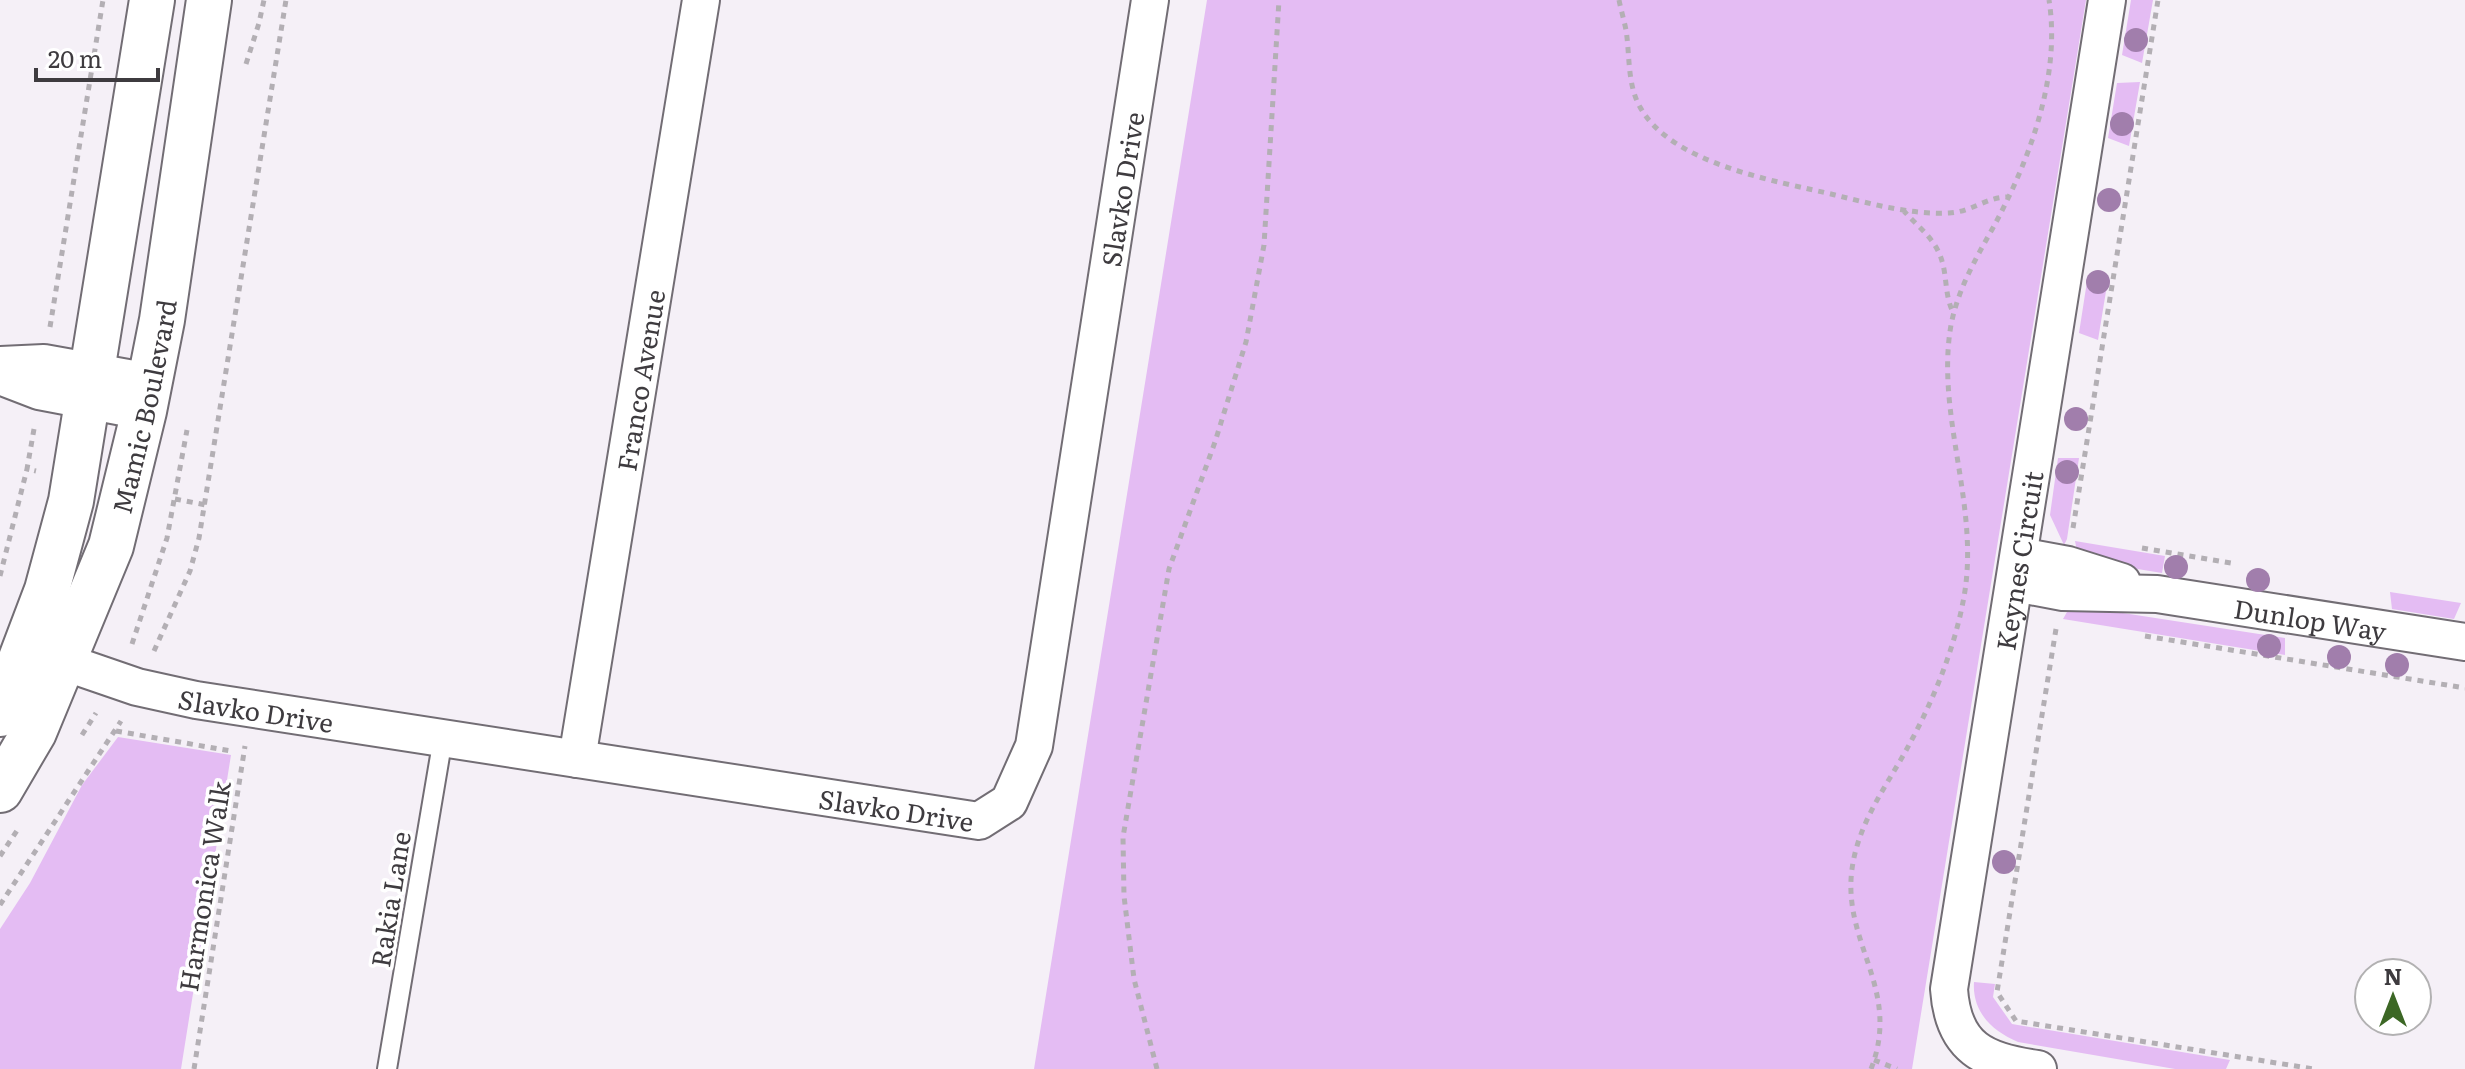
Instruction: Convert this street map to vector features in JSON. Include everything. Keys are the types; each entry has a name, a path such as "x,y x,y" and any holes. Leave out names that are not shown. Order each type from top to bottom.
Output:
{"street":[{"name":"Mamic Boulevard","path":"0,790 34,732 44,656 47,590 71,501 152,0"},
{"name":"Mamic Boulevard","path":"0,714 44,656 111,546 147,396 209,0"},
{"name":"Franco Avenue","path":"577,759 701,0"},
{"name":"Slavko Drive","path":"44,656 137,687 251,709 979,821 1009,802 1034,746 1150,0"},
{"name":"Keynes Circuit","path":"2038,1069 1998,1061 1979,1052 1963,1038 1953,1021 1949,989 2107,0"},
{"path":"0,365 44,363 90,386"},
{"path":"0,376 39,391 90,386 147,396"},
{"name":"Dunlop Way","path":"2017,570 2465,642"}],"lane":[{"name":"Rakia Lane","path":"387,1069 443,738"}],"path":[{"path":"44,363 103,0"},
{"path":"0,905 116,731 190,571 199,538 286,0"},
{"path":"1157,1069 1134,979 1124,896 1123,837 1169,569 1215,442 1246,342 1264,245 1279,0"},
{"path":"1619,0 1639,106 1664,135 1703,157 1763,178 1902,209 1952,213 1967,211 1994,198 2007,197"},
{"path":"1871,1069 1880,1029 1880,1008 1876,983 1855,924 1852,868 1864,824 1917,730 1958,625 1964,598 1968,531 1947,365 1954,313 1972,265 2007,197 2043,98 2051,57 2049,0"},
{"path":"2158,0 1997,992 2016,1021 2314,1069"},
{"path":"1902,209 1933,242 1941,257 1949,303 1954,313"},
{"path":"0,576 27,469"},
{"path":"2132,633 2465,688"},
{"name":"Harmonica Walk","path":"194,1069 251,709"},
{"path":"116,731 231,751"},
{"path":"1874,1060 1897,1069"}],"shaded area":[{"path":"1207,0 2086,0 1912,1069 1034,1069"},
{"path":"2131,0 2153,0 2142,63 2122,55"},
{"path":"2140,82 2129,146 2108,138 2117,83"},
{"path":"2088,275 2108,279 2098,340 2079,333"},
{"path":"2058,458 2079,458 2064,545 2050,515"},
{"path":"2075,541 2165,556 2162,573 2078,556"},
{"path":"2390,592 2461,603 2454,619 2392,609"},
{"path":"2071,605 2285,638 2285,655 2063,619"},
{"path":"118,737 231,755 181,1069 0,1069 0,929 30,883 82,785"},
{"path":"1974,982 1995,984 1993,997 2012,1024 2230,1060 2226,1069 2175,1069 2018,1042 1992,1026 1980,1011"}]}
